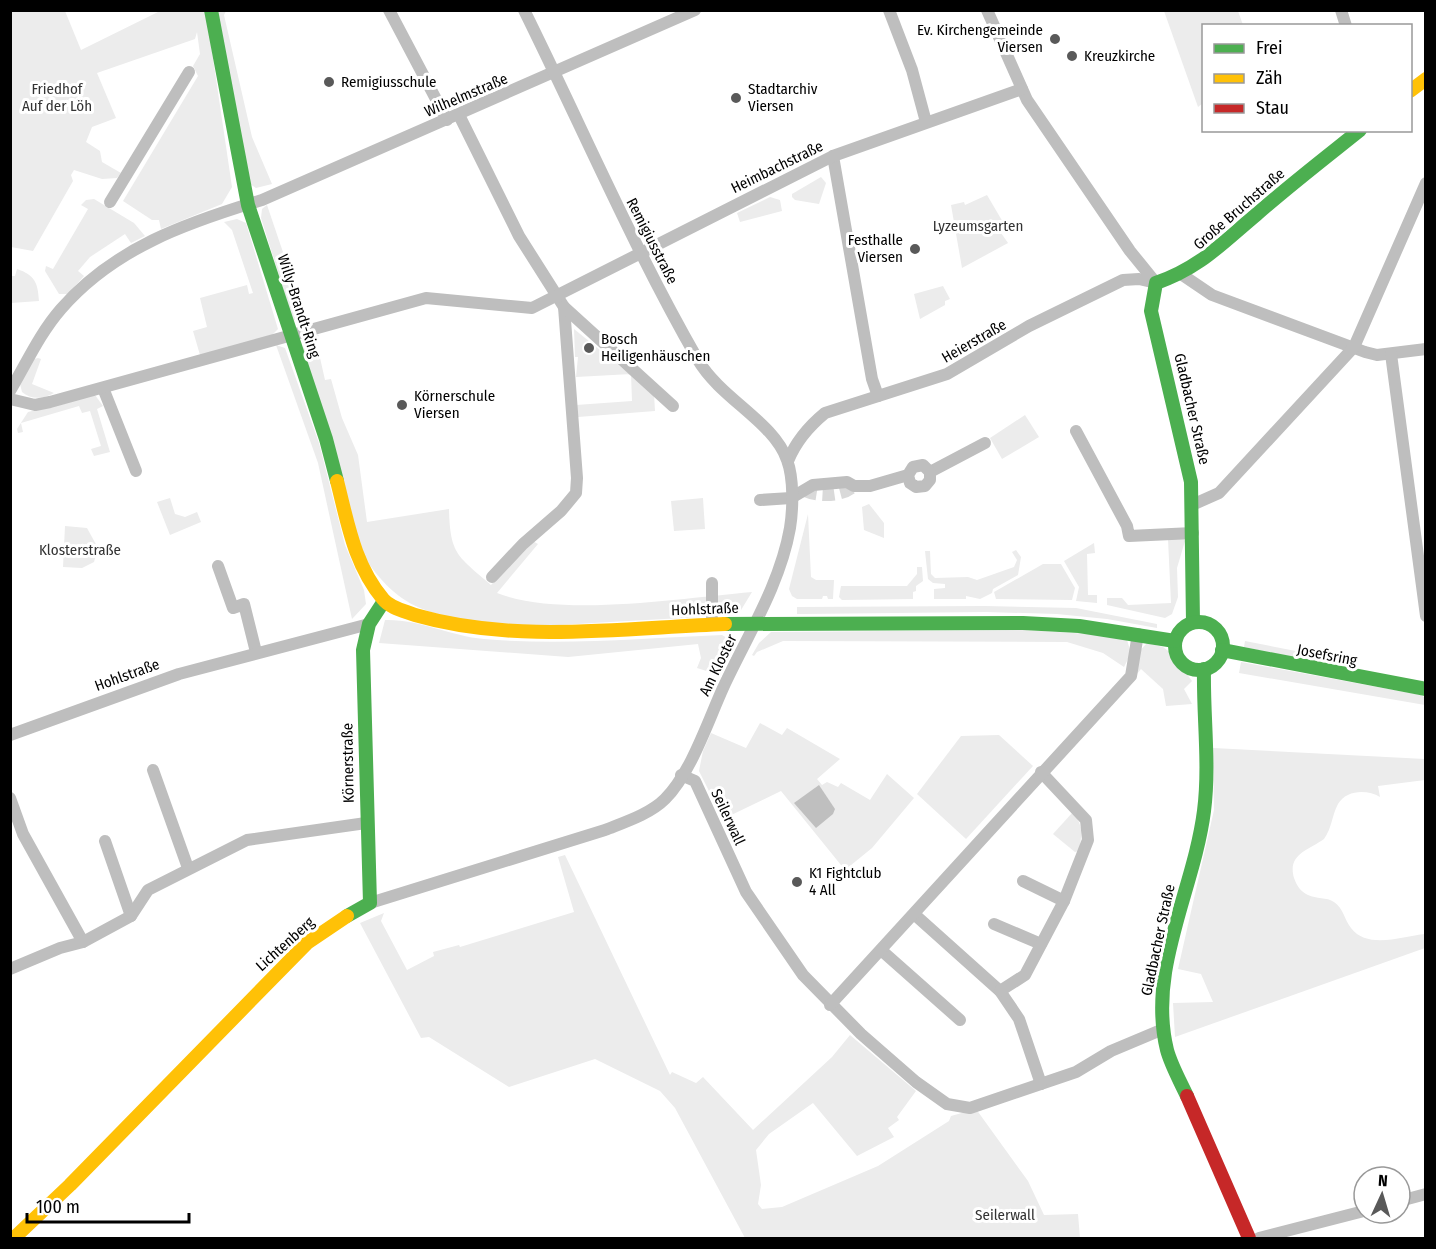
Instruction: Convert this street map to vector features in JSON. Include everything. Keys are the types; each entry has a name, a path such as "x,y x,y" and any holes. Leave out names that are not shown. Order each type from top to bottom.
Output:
{"main road":[{"name":"Willy-Brandt-Ring","path":"212,10 248,204 326,439 356,557 384,601"},
{"path":"1412,89 1425,79"},
{"name":"Große Bruchstraße","path":"1156,283 1181,274 1209,259 1245,223 1358,132"},
{"name":"Gladbacher Straße","path":"1156,283 1151,311 1187,456 1192,505 1193,622"},
{"path":"369,624 384,601"},
{"name":"Hohlstraße","path":"384,601 400,610 437,621 483,629 552,632 756,623 1023,623 1079,626 1175,641"},
{"path":"1193,622 1201,622 1215,628 1220,635 1222,651 1215,663 1203,669 1188,667 1182,663 1175,649 1175,641 1181,629 1193,622"},
{"name":"Körnerstraße","path":"369,624 363,650 368,898 370,903"},
{"name":"Josefsring","path":"1222,651 1381,682 1425,688"},
{"name":"Gladbacher Straße","path":"1203,669 1204,811 1162,993 1161,1030 1184,1093 1249,1239"},
{"name":"Lichtenberg","path":"14,1239 70,1185 307,943 334,923 370,903"}],"street":[{"path":"389,10 447,120"},
{"name":"Remigiusstraße","path":"524,10 640,254 710,380 776,439 788,461"},
{"name":"Wilhelmstraße","path":"10,391 59,311 112,262 158,236 248,204 459,115 695,10"},
{"path":"889,10 912,70 926,122"},
{"path":"987,10 1022,88 1130,251 1156,283"},
{"path":"110,202 189,72"},
{"name":"Heimbachstraße","path":"555,296 832,156 1022,88"},
{"path":"459,115 513,226 555,296 564,307 673,406"},
{"path":"832,156 872,379 878,396"},
{"path":"1192,505 1219,493 1354,347 1425,183"},
{"path":"1181,274 1212,295 1377,355 1425,349"},
{"name":"Heierstraße","path":"788,461 794,446 811,424 825,413 947,374 1029,326 1123,280 1156,283"},
{"path":"10,399 34,405 426,298 532,308 555,296"},
{"path":"492,577 523,544 561,511 576,493 564,307"},
{"path":"1391,354 1425,602 1425,616"},
{"path":"103,388 136,471"},
{"path":"1076,431 1127,526 1129,536 1193,533"},
{"path":"760,500 791,498 813,485 847,482 854,486 870,486 908,475 913,467 923,465 930,472 985,443"},
{"name":"Am Kloster","path":"681,775 756,623 778,567 790,528 791,498 788,461"},
{"path":"218,566 233,608 244,604 256,652"},
{"path":"712,583 712,625"},
{"name":"Hohlstraße","path":"10,735 179,674 369,624"},
{"path":"830,1005 1131,676 1138,634"},
{"path":"153,770 188,868"},
{"path":"1000,991 1025,975 1064,901 1088,840 1086,820 1041,772"},
{"name":"Lichtenberg","path":"370,903 616,826 665,799 681,775"},
{"name":"Seilerwall","path":"681,775 695,781 746,892 803,975 830,1005 916,1082 947,1104 970,1108 1076,1072 1111,1051 1161,1030"},
{"path":"10,798 23,834 83,942"},
{"path":"10,969 60,948 83,942 131,916 148,890 247,840 366,823"},
{"path":"105,841 131,916"},
{"path":"1023,881 1064,901"},
{"path":"914,914 1000,991 1019,1019 1041,1084"},
{"path":"994,924 1041,944"},
{"path":"881,950 960,1020"},
{"path":"1259,1239 1352,1213"}],"green space":[{"name":"Friedhof Auf der Löh","path":"11,11 65,11 81,50 160,11 206,11 232,187 222,204 161,229 159,220 152,220 123,201 198,76 193,66 200,54 197,32 195,39 97,73 116,118 92,127 86,142 100,151 102,162 121,173 117,178 102,179 74,170 71,175 73,181 33,251 11,247"},
{"path":"217,11 226,11 224,15 252,137 272,184 256,188 250,184"},
{"path":"1164,11 1238,11 1243,24 1202,24 1202,104 1198,107"},
{"path":"821,177 826,183 819,204 795,200 792,197 792,194"},
{"name":"Lyzeumsgarten","path":"987,195 1007,229 1001,233 1008,243 962,268 951,205 964,202 965,205"},
{"path":"770,197 780,200 782,211 740,222 737,213"},
{"path":"94,199 134,223 145,236 131,243 125,234 90,257 78,271 84,276 68,294 59,294 45,271 46,266 53,269 88,209 81,205 86,200"},
{"path":"267,205 307,323 293,320 261,218 262,209"},
{"path":"237,219 246,223 278,329 272,335 200,355 193,331 207,327 200,298 247,285 249,294 253,293 232,230 224,222"},
{"path":"17,269 32,277 38,289 39,301 11,303 11,276 15,276"},
{"path":"943,286 950,299 945,301 945,305 920,319 914,294"},
{"path":"574,329 629,374 576,377 578,357 575,357"},
{"path":"319,335 316,340 325,380 331,379 342,418 358,455 367,522 449,509 454,546 463,560 491,585 531,540 538,544 497,593 523,600 554,604 622,604 752,592 738,615 514,626 443,616 420,608 402,598 380,578 362,553 302,353 305,340"},
{"path":"276,345 285,348 319,443 345,545 364,590 366,604 352,619 318,463"},
{"path":"34,359 41,359 32,384 54,393 38,398 22,392 20,384"},
{"path":"631,375 654,394 655,411 578,417 576,405 632,401"},
{"path":"95,395 103,406 97,409 110,452 94,456 91,449 101,446 90,411 82,413 79,406 21,423 23,432 18,433 17,429 28,412"},
{"path":"1025,415 1039,437 1002,459 990,438"},
{"path":"170,498 175,514 185,517 197,512 201,522 170,535 157,502"},
{"path":"703,498 705,529 674,531 671,501"},
{"path":"869,504 884,523 884,538 864,530 862,507"},
{"path":"808,514 811,577 816,580 834,580 833,599 823,596 822,599 797,599 792,596 789,589"},
{"name":"Klosterstraße","path":"65,526 87,528 98,548 94,562 82,568 63,567"},
{"path":"1168,539 1184,539 1185,541 1177,568 1178,597 1172,614 1165,618 1107,605 1107,598 1122,598 1128,605 1171,603"},
{"path":"1094,543 1095,553 1087,554 1088,595 1097,595 1097,603 1076,601 1079,587 1064,561"},
{"path":"1016,550 1021,557 1018,575 993,589 992,593 980,599 966,596 966,599 934,599 934,589 945,588 945,584 933,583 928,579 925,551 930,551 931,574 935,578 968,577 977,580 1014,567 1017,560 1012,552"},
{"path":"1043,564 1061,564 1075,588 1072,600 996,599 994,592"},
{"path":"917,567 922,567 923,581 916,586 913,599 842,600 839,597 841,586 907,586 917,574"},
{"path":"797,607 1076,608 1157,624 1157,628 1107,619 1057,614 986,612 797,614"},
{"path":"385,620 410,622 484,639 573,642 722,635 727,638 728,644 719,644 725,654 716,674 697,668 701,658 698,644 568,657 379,643"},
{"path":"1025,630 1105,635 1127,640 1131,653 1124,667 1103,653 1067,642 783,641 752,655 759,643 771,632"},
{"path":"1245,641 1332,658 1332,662 1315,662 1244,647"},
{"path":"1147,643 1163,647 1171,653 1192,681 1184,689 1192,704 1166,706 1163,689 1141,669 1136,675 1137,654"},
{"path":"1241,662 1421,695 1425,698 1425,705 1239,673"},
{"path":"760,723 782,735 787,728 840,759 817,779 822,785 827,782 838,787 841,783 870,800 887,774 914,798 872,848 845,870 781,791 723,819 699,771 703,751 711,733 746,748"},
{"path":"999,735 1033,766 966,839 917,794 961,736"},
{"path":"1213,748 1425,759 1425,780 1378,786 1380,797 1375,794 1357,792 1342,799 1324,839 1296,858 1293,870 1295,881 1301,890 1311,896 1334,902 1358,935 1386,940 1425,934 1425,948 1175,1037 1173,1003 1213,1002 1201,974 1178,969 1214,810"},
{"path":"1073,812 1079,821 1081,830 1079,851 1075,852 1053,834"},
{"path":"565,855 670,1075 672,1072 696,1083 703,1077 753,1130 832,1057 850,1035 916,1091 897,1117 899,1120 888,1128 894,1137 857,1156 813,1103 769,1134 756,1150 761,1185 758,1204 762,1209 782,1207 878,1166 949,1121 951,1116 976,1109 1028,1181 1044,1215 1078,1214 1080,1238 745,1238 675,1108 660,1091 595,1059 509,1087 429,1037 421,1038 360,923 384,913 381,921 407,970 434,956 433,952 459,945 460,947 574,912 558,857"}],"shaded area":[{"path":"819,785 835,809 833,814 816,828 794,803"}],"tunnel":[{"path":"805,491 830,495 844,492 854,486"}],"traffic: fast":[{"path":"211,10 248,205 326,439 337,481"},
{"path":"1193,622 1191,482 1151,311 1156,283 1172,277 1210,254 1358,132"},
{"path":"347,916 370,903 363,650 369,624 384,601"},
{"path":"1199,622 1216,629 1223,646 1216,663 1199,670 1182,663 1175,646 1182,629 1199,622"},
{"path":"725,624 1023,623 1079,626 1175,641"},
{"path":"1222,650 1426,689"},
{"path":"1187,1096 1167,1050 1162,1020 1163,990 1167,960 1199,841 1204,811 1206,793 1204,669"}],"traffic: slow":[{"path":"1412,90 1426,79"},
{"path":"337,481 353,543 365,572 386,602 402,611 453,624 530,632 608,631 725,624"},
{"path":"14,1238 70,1185 307,943 347,916"}],"traffic: jam":[{"path":"1187,1096 1249,1238"}],"place":[{"name":"Ev. Kirchengemeinde Viersen","path":"1055,39"},
{"name":"Kreuzkirche","path":"1072,56"},
{"name":"Remigiusschule","path":"329,82"},
{"name":"Stadtarchiv Viersen","path":"736,98"},
{"name":"Festhalle Viersen","path":"915,249"},
{"name":"Bosch Heiligenhäuschen","path":"589,348"},
{"name":"Körnerschule Viersen","path":"402,405"},
{"name":"K1 Fightclub 4 All","path":"797,882"}]}
